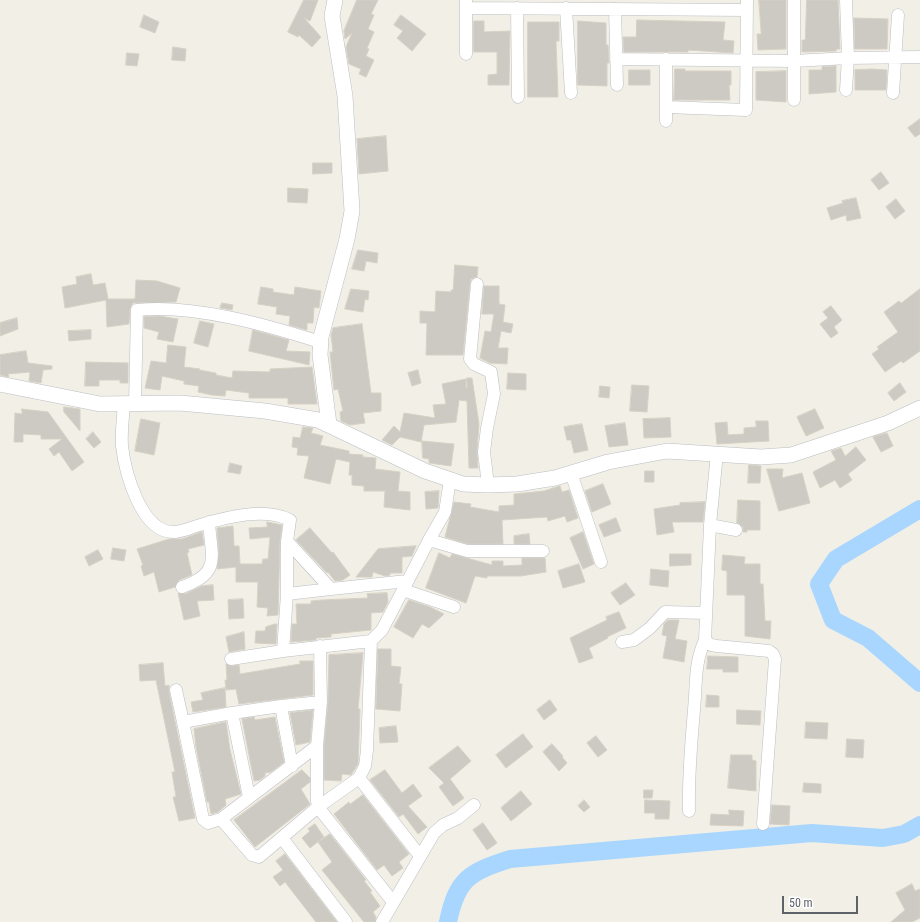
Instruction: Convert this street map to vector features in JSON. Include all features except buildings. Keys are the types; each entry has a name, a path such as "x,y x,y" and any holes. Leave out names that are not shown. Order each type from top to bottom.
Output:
{"street":[{"path":"329,424 320,355 320,342 347,239 352,211 345,96 332,16 335,0"},
{"path":"794,0 794,100"},
{"path":"846,0 848,58 846,90"},
{"path":"466,54 466,4 517,8 615,9 747,5 745,60 746,110 666,107"},
{"path":"517,8 518,97"},
{"path":"566,8 571,92"},
{"path":"615,9 617,85"},
{"path":"893,93 898,15"},
{"path":"616,60 666,59 794,61 848,58 920,57"},
{"path":"666,59 666,121"},
{"path":"477,284 470,359 474,364 491,372 494,394 485,441 488,485"},
{"path":"283,651 287,594 287,541 290,520 280,515 265,513 209,522 174,532 158,527 146,514 131,490 122,446 129,404 137,310 178,309 272,328 320,342"},
{"path":"0,384 100,404 180,403 227,407 305,418 329,424 379,450 450,480 463,484 488,485 517,484 571,473 608,462 667,451 761,457 791,455 888,423 920,408"},
{"path":"690,811 689,758 698,656 705,640 710,525 717,453"},
{"path":"571,473 601,562"},
{"path":"231,659 320,646 371,641 382,630 444,512 450,480"},
{"path":"182,587 195,582 208,572 212,566 209,522"},
{"path":"710,525 736,530"},
{"path":"429,540 467,551 543,551"},
{"path":"287,541 331,589"},
{"path":"287,594 331,589 405,585 454,607"},
{"path":"622,642 634,640 655,624 660,615 665,612 706,613"},
{"path":"705,640 711,645 716,646 769,651 773,654 775,659 763,824"},
{"path":"222,819 256,857 259,857 318,807 359,778 365,766 367,750 371,641"},
{"path":"320,646 321,702 317,746 318,807 393,902"},
{"path":"176,690 184,722 203,820 208,823 222,819 317,746"},
{"path":"184,722 232,713 321,702"},
{"path":"281,706 292,766"},
{"path":"232,713 249,797"},
{"path":"359,778 420,856"},
{"path":"382,922 434,833 443,825 458,818 474,805"},
{"path":"282,838 346,922"}],"waterway":[{"path":"920,509 836,559 819,584 833,620 868,638 920,683"},
{"path":"448,922 456,895 467,879 485,868 510,859 812,833 883,838 904,834 920,825"}]}
